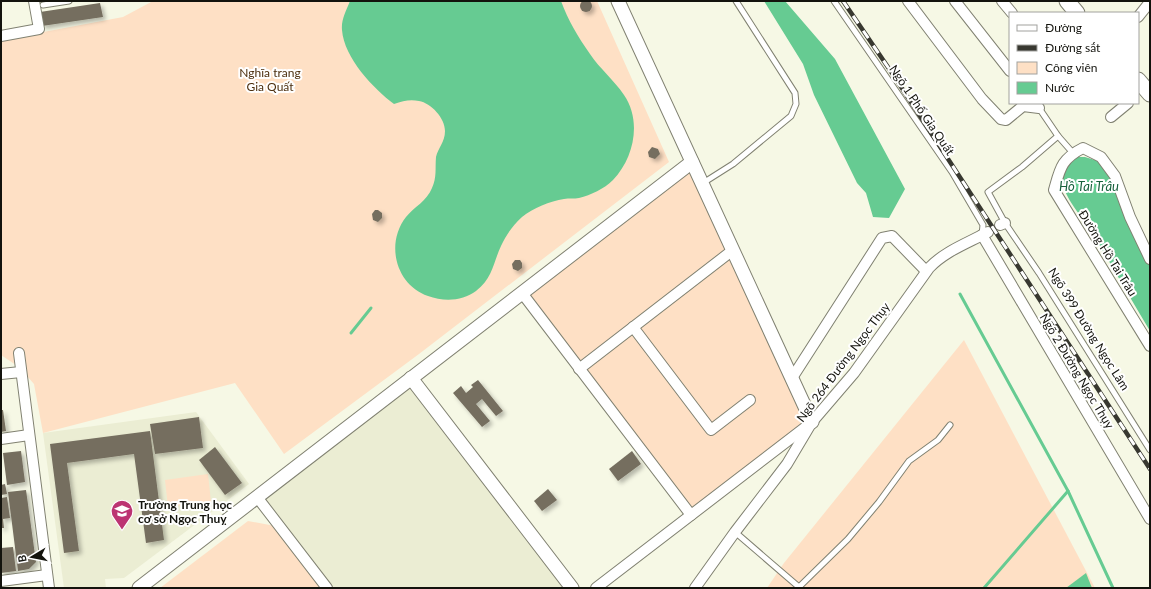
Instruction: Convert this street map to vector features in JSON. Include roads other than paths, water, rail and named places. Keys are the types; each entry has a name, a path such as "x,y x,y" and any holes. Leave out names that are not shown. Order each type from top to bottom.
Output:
{"main road":[{"path":"1067,1 1076,12"}],"street":[{"path":"596,588 812,422 618,1"},
{"path":"908,1 982,99 1001,119 1006,120 1023,106 1040,105"},
{"path":"955,1 1009,70"},
{"path":"1002,1 1011,12"},
{"path":"1077,12 1078,1"},
{"path":"1139,16 1150,2"},
{"path":"1,36 39,29 39,3"},
{"path":"1111,117 1127,104"},
{"path":"1073,153 1083,148 1101,157 1115,176 1130,217 1150,259"},
{"name":"Đường Hồ Tai Trâu","path":"1073,153 1060,168 1054,190 1150,346"},
{"path":"139,588 692,162"},
{"name":"Ngõ 264 Đường Ngọc Thụy","path":"695,588 735,532 787,464 812,422 854,373 926,271 936,260 985,233"},
{"name":"Ngõ 2 Đường Ngọc Thụy","path":"985,233 1150,519"},
{"path":"792,378 882,238 892,236 926,271"},
{"path":"579,369 732,250"},
{"path":"522,294 691,515"},
{"path":"633,327 711,430 750,400"},
{"path":"19,353 49,588"},
{"path":"1,374 21,372"},
{"path":"412,378 572,588"},
{"path":"1,439 29,435"},
{"path":"257,497 327,588"},
{"path":"1,581 47,575"}],"lane":[{"path":"39,3 69,1"},
{"path":"702,184 733,164 791,116 796,104 795,92 736,1"},
{"name":"Ngõ 1 Phố Gia Quất","path":"834,1 952,172 983,224 985,233"},
{"path":"1040,105 1058,136 1073,153"},
{"name":"Ngõ 399 Đường Ngọc Lâm","path":"1058,136 1022,167 988,192 1003,224 1039,273 1150,450"},
{"path":"735,532 799,588 848,539 909,461 938,440 950,425"}],"water":[{"path":"350,1 561,1 577,35 598,65 624,95 630,105 633,116 633,139 626,161 620,171 613,180 593,193 579,198 564,199 547,203 522,217 505,238 486,281 471,294 459,299 447,300 434,298 417,291 408,283 401,273 395,251 396,239 406,217 427,197 434,184 436,157 444,138 445,131 443,121 432,108 424,102 410,100 394,104 386,98 361,72 348,51 342,30 343,19"},
{"path":"764,1 785,1 835,59 905,189 889,218 873,217 866,193 857,183 814,95 803,64"},
{"name":"Hồ Tai Trâu","path":"1078,157 1085,157 1098,161 1109,175 1150,263 1150,331 1091,231 1074,207 1063,187 1062,177 1064,170 1069,163"},
{"path":"1086,573 1092,588 1066,588"}],"waterway":[{"path":"960,294 1068,491 1113,588"},
{"path":"351,333 371,308"},
{"path":"984,588 1068,491"}],"railway":[{"path":"843,1 894,76 1150,469"}],"place":[{"name":"Trường Trung học cơ sở Ngọc Thuỵ","path":"122,530"}],"park label":[{"name":"Nghĩa trang Gia Quất","path":"270,79"}]}
